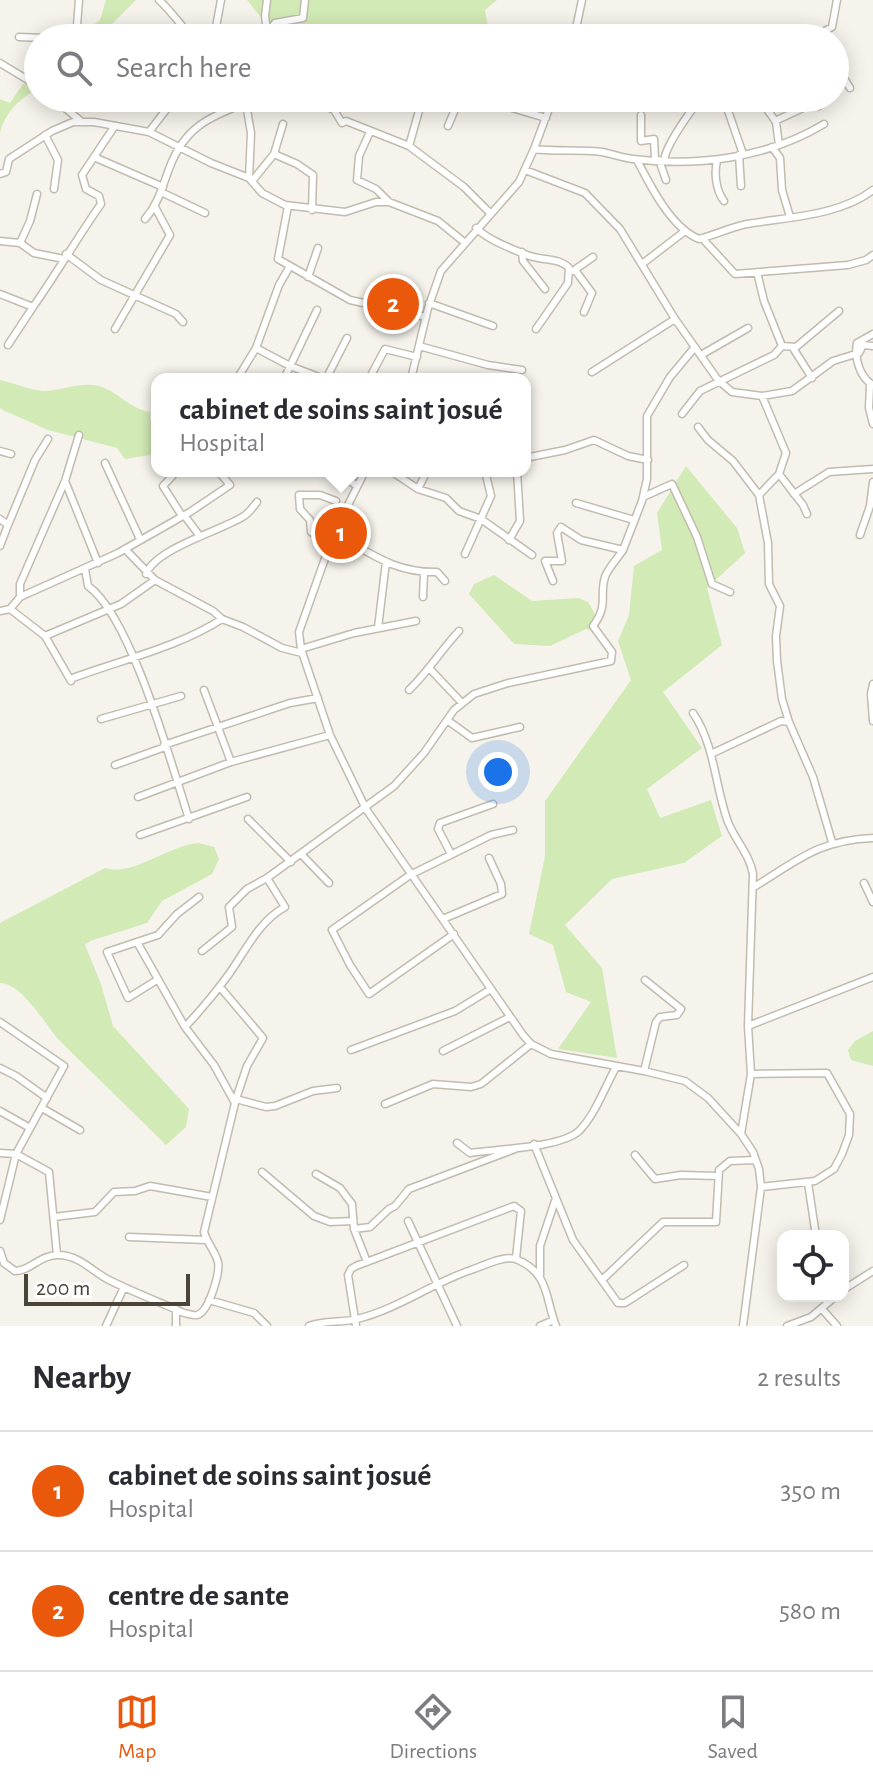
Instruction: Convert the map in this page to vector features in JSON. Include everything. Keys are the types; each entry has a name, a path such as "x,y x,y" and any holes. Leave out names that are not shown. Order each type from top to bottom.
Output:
{"street":[{"path":"77,24 79,0"},
{"path":"159,0 182,24"},
{"path":"217,24 221,0"},
{"path":"266,24 267,0"},
{"path":"274,24 303,18 305,0"},
{"path":"577,24 582,0"},
{"path":"833,24 837,0"},
{"path":"19,37 24,37"},
{"path":"0,63 24,78"},
{"path":"70,112 82,122"},
{"path":"149,132 164,112"},
{"path":"145,219 155,207 180,146 195,127 222,112"},
{"path":"247,112 252,150 251,179"},
{"path":"335,112 342,123 346,121 409,146 464,187 490,213"},
{"path":"409,146 419,112"},
{"path":"448,126 454,112"},
{"path":"526,112 546,118"},
{"path":"413,373 429,303 441,271 519,182 548,112"},
{"path":"659,160 691,112"},
{"path":"728,112 741,154 741,186"},
{"path":"769,112 775,121 782,190 790,217"},
{"path":"775,121 794,112"},
{"path":"641,115 641,141 654,139 666,180"},
{"path":"0,174 6,172 9,159 45,135 65,125 82,122 149,132 251,179 262,193 288,206 345,212 376,202 389,202 438,221 464,242"},
{"path":"251,179 274,154 283,124"},
{"path":"534,149 599,152 637,160 717,161 776,146 824,124"},
{"path":"8,345 101,204 99,196 86,189 82,175 114,127"},
{"path":"370,132 359,156 357,180 376,189 389,202"},
{"path":"45,135 58,160 54,189"},
{"path":"274,154 313,175 312,210"},
{"path":"94,157 205,213"},
{"path":"637,160 655,194 685,231 702,238 735,274 848,265 873,255"},
{"path":"717,161 715,171 724,201"},
{"path":"525,170 585,193 620,229 675,319 718,380 732,392 762,396 792,391 833,361 859,353 863,345 873,346"},
{"path":"702,238 735,227 858,201 873,190"},
{"path":"20,243 37,194"},
{"path":"288,206 278,259 335,293 366,305 426,317"},
{"path":"115,329 170,235 155,207"},
{"path":"476,228 484,236 530,257 566,264 592,293 584,312"},
{"path":"642,264 685,231"},
{"path":"0,241 20,243 34,253 65,256 101,280 176,314 183,322"},
{"path":"308,277 318,248"},
{"path":"522,252 523,261 545,289"},
{"path":"536,329 573,271 593,257"},
{"path":"241,373 256,348 279,285 290,266"},
{"path":"757,272 764,301 782,346"},
{"path":"0,294 33,307"},
{"path":"429,303 493,326"},
{"path":"287,373 317,310"},
{"path":"793,348 839,311"},
{"path":"592,372 675,319"},
{"path":"701,355 748,328"},
{"path":"873,334 857,343 854,355 871,385 869,408 873,424"},
{"path":"328,373 347,338"},
{"path":"419,346 488,365 522,370"},
{"path":"782,346 793,348 812,378"},
{"path":"682,414 700,391 774,355 782,346"},
{"path":"202,951 232,927 229,907 247,889 291,862 394,786 424,753 447,720 474,694 508,683 611,661 612,652 593,626 600,618 605,603 605,578 623,550 643,497 648,460 647,416 670,377 695,347"},
{"path":"256,348 309,373"},
{"path":"372,373 385,349 417,357"},
{"path":"759,495 779,474 786,453 762,396"},
{"path":"698,427 733,461 759,495 768,543 769,584 780,606 776,636 782,699 813,777 832,842"},
{"path":"20,597 20,584 65,481 79,435"},
{"path":"0,546 35,460 48,439"},
{"path":"531,457 594,440 628,456 648,460"},
{"path":"0,451 11,454"},
{"path":"105,463 140,539"},
{"path":"794,494 829,472 873,469"},
{"path":"779,474 807,514"},
{"path":"171,477 163,486 199,535"},
{"path":"0,611 10,609 20,597 98,563 183,516 230,485 223,477"},
{"path":"344,477 357,486"},
{"path":"362,477 334,533 299,632 302,651 330,735 366,809 531,1044 551,1054 673,1077 696,1088 741,1134 756,1160 761,1187 743,1326"},
{"path":"400,477 418,489 446,498 459,511 481,519 532,555"},
{"path":"418,489 424,477"},
{"path":"465,554 491,496 486,477"},
{"path":"509,540 520,521 517,477"},
{"path":"65,481 98,563"},
{"path":"860,535 870,506 873,482"},
{"path":"643,497 672,484 697,537 712,584 730,592"},
{"path":"330,544 311,532 310,520 300,509 299,495 320,495 336,501"},
{"path":"146,574 150,563 199,535 245,516 257,502"},
{"path":"576,503 634,520"},
{"path":"0,519 8,525"},
{"path":"553,581 545,561 562,561 557,533 561,527 581,540 623,550"},
{"path":"334,533 396,568 437,572 445,581"},
{"path":"125,549 155,580 222,619 282,648 302,651 378,628 416,621"},
{"path":"378,628 386,562"},
{"path":"85,569 88,586 96,592 134,657 189,819"},
{"path":"423,597 424,573"},
{"path":"45,636 121,604 155,580"},
{"path":"10,609 45,636 71,680 208,628 222,619"},
{"path":"409,690 430,669 459,631"},
{"path":"430,669 462,703"},
{"path":"873,684 873,721"},
{"path":"204,690 231,762"},
{"path":"101,719 181,696"},
{"path":"115,765 217,727 290,703 318,698"},
{"path":"693,713 711,754 727,821 752,866 754,887 748,1026 751,1074 741,1134"},
{"path":"447,720 472,738 520,727"},
{"path":"711,754 781,721 789,722"},
{"path":"165,746 205,732 221,735"},
{"path":"138,797 231,762 330,735"},
{"path":"140,835 247,797"},
{"path":"451,854 438,829 440,823 493,804"},
{"path":"248,819 291,862"},
{"path":"454,934 370,994 332,930 410,875 491,835 513,830"},
{"path":"754,887 832,842 873,838"},
{"path":"301,854 329,883"},
{"path":"443,919 502,894 501,884 489,858"},
{"path":"185,1027 220,987 247,945 273,913 285,907 267,878"},
{"path":"864,883 873,902"},
{"path":"157,980 128,998 107,952 158,935 177,914 199,897"},
{"path":"137,942 185,1027 214,1065 235,1101 275,1106 313,1091 337,1088"},
{"path":"748,1026 873,977"},
{"path":"644,1071 656,1022 660,1017 677,1015 681,1009 645,980"},
{"path":"0,1251 1,1260 20,1272 41,1258 71,1256 108,1280 176,1309 199,1315 209,1300 218,1269 204,1232 212,1197 235,1101 247,1066 263,1038 220,987"},
{"path":"351,1050 455,1011 491,989"},
{"path":"443,1051 510,1017"},
{"path":"0,1022 64,1065 16,1154 2,1197 0,1220"},
{"path":"385,1104 433,1084 471,1087 481,1084 531,1044"},
{"path":"457,1143 470,1153 567,1138 579,1131 616,1067"},
{"path":"0,1068 47,1098"},
{"path":"751,1074 827,1073 850,1112 849,1135 834,1169 808,1183 761,1187"},
{"path":"42,1108 80,1130"},
{"path":"0,1111 30,1128"},
{"path":"534,1144 578,1249 618,1303 625,1303 684,1265"},
{"path":"262,1172 314,1216 330,1222 370,1227 395,1206 409,1189 522,1146"},
{"path":"0,1153 16,1154 49,1172 57,1255"},
{"path":"635,1155 655,1179 681,1175 718,1176"},
{"path":"603,1279 663,1222 716,1222 721,1167 730,1161 756,1160"},
{"path":"316,1174 347,1196 352,1204 353,1225 367,1262"},
{"path":"808,1183 815,1230"},
{"path":"54,1217 95,1212 114,1192 135,1191 146,1186 212,1197"},
{"path":"540,1326 555,1323 540,1275 540,1246 555,1200"},
{"path":"356,1323 348,1275 351,1269 418,1241 509,1206 518,1206 521,1211 516,1258"},
{"path":"408,1221 457,1326"},
{"path":"129,1237 206,1240"},
{"path":"309,1326 340,1319 356,1323 436,1284 484,1265 516,1258 540,1275"},
{"path":"849,1286 873,1271"},
{"path":"106,1326 124,1287"},
{"path":"209,1300 254,1313 267,1326"},
{"path":"787,1326 811,1317 830,1302"},
{"path":"176,1309 176,1326"},
{"path":"822,1309 837,1326"}],"green space":[{"path":"106,0 136,0 112,24 94,24 100,20"},
{"path":"247,0 497,0 485,10 488,24 266,24"},
{"path":"23,84 24,98 9,112 0,133 0,99 10,103"},
{"path":"0,380 43,391 87,385 101,387 150,412 151,455 125,459 117,448 48,430 0,408"},
{"path":"686,466 737,528 745,553 707,588 722,645 663,692 702,748 647,789 660,818 711,800 722,836 684,863 612,879 565,925 602,968 617,1058 558,1049 591,1002 566,992 553,945 529,934 545,856 545,801 631,680 618,641 629,615 634,566 662,550 657,513"},
{"path":"494,575 532,601 578,598 588,602 599,621 597,631 586,629 550,646 514,644 469,594 474,584"},
{"path":"199,843 214,847 219,859 212,874 162,901 147,923 85,945 113,1026 189,1109 186,1127 166,1145 58,1039 25,997 9,985 0,983 0,923 105,868 116,870 139,865 175,849"},
{"path":"873,1031 873,1066 851,1060 848,1050 855,1041"}],"place":[{"name":"centre de sante","path":"393,304"},
{"name":"cabinet de soins saint josué","path":"341,533"}]}
